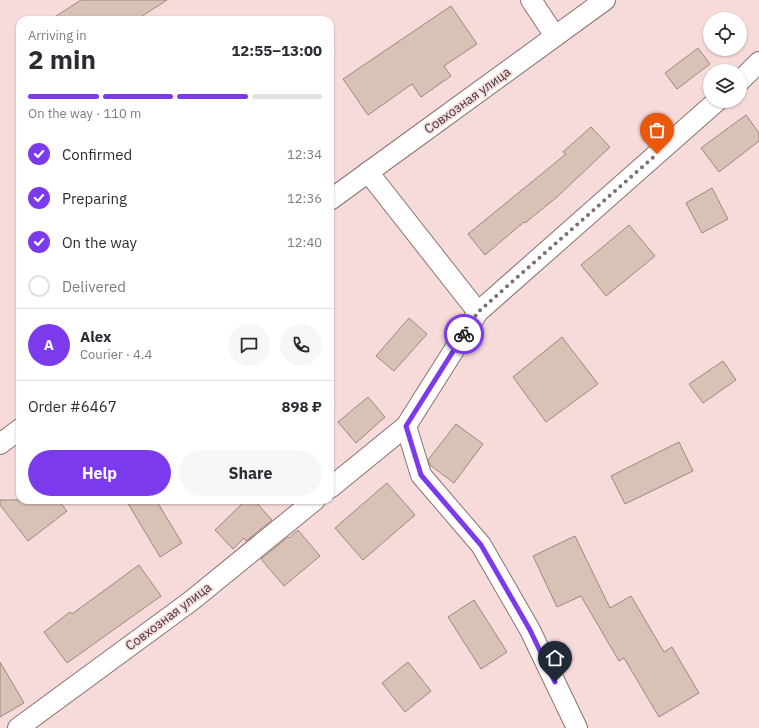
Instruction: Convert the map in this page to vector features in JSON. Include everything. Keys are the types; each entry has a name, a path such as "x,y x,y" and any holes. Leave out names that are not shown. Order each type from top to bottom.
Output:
{"street":[{"path":"531,0 555,36"},
{"name":"Совхозная улица","path":"334,197 605,0"},
{"path":"747,73 759,62"},
{"path":"334,485 406,426 478,312 709,108"},
{"path":"368,172 478,312"},
{"path":"406,426 421,475 481,545 530,630 577,728"},
{"path":"0,444 16,432"},
{"name":"Совхозная улица","path":"18,728 190,601 310,504"}],"building":[{"path":"81,0 167,0 142,16 56,16"},
{"path":"451,6 477,44 444,66 451,76 421,97 412,84 368,115 343,79"},
{"path":"698,48 710,64 703,64 703,69 677,89 665,73"},
{"path":"746,115 759,133 759,141 719,172 701,148"},
{"path":"591,127 610,147 557,197 525,223 524,222 485,255 468,234 566,154 563,152"},
{"path":"712,188 728,219 702,233 686,203"},
{"path":"629,225 655,256 606,296 581,265"},
{"path":"409,318 427,334 394,371 376,356"},
{"path":"562,337 598,384 546,422 513,377"},
{"path":"723,361 736,380 703,403 689,384"},
{"path":"368,397 385,417 356,443 338,422"},
{"path":"456,424 483,444 454,483 430,465 428,460"},
{"path":"679,442 693,471 625,504 611,476"},
{"path":"387,483 415,515 363,560 335,528"},
{"path":"0,500 16,500 16,504 61,504 67,511 28,541 0,505"},
{"path":"128,504 158,504 182,543 160,557"},
{"path":"242,504 258,504 272,520 246,541 244,538 233,549 215,530"},
{"path":"298,530 320,556 284,586 261,559"},
{"path":"575,536 610,608 631,596 664,652 672,647 699,693 659,717 624,658 619,661 581,596 557,607 533,556"},
{"path":"139,565 161,596 67,663 44,632 70,612 72,614"},
{"path":"474,600 507,652 481,669 448,617"},
{"path":"0,662 24,703 0,717"},
{"path":"408,662 431,691 405,712 382,683"}],"way so far":[{"path":"464,334 478,312 657,154"}],"route":[{"path":"464,334 406,426 421,475 481,545 530,630 555,682"}]}
